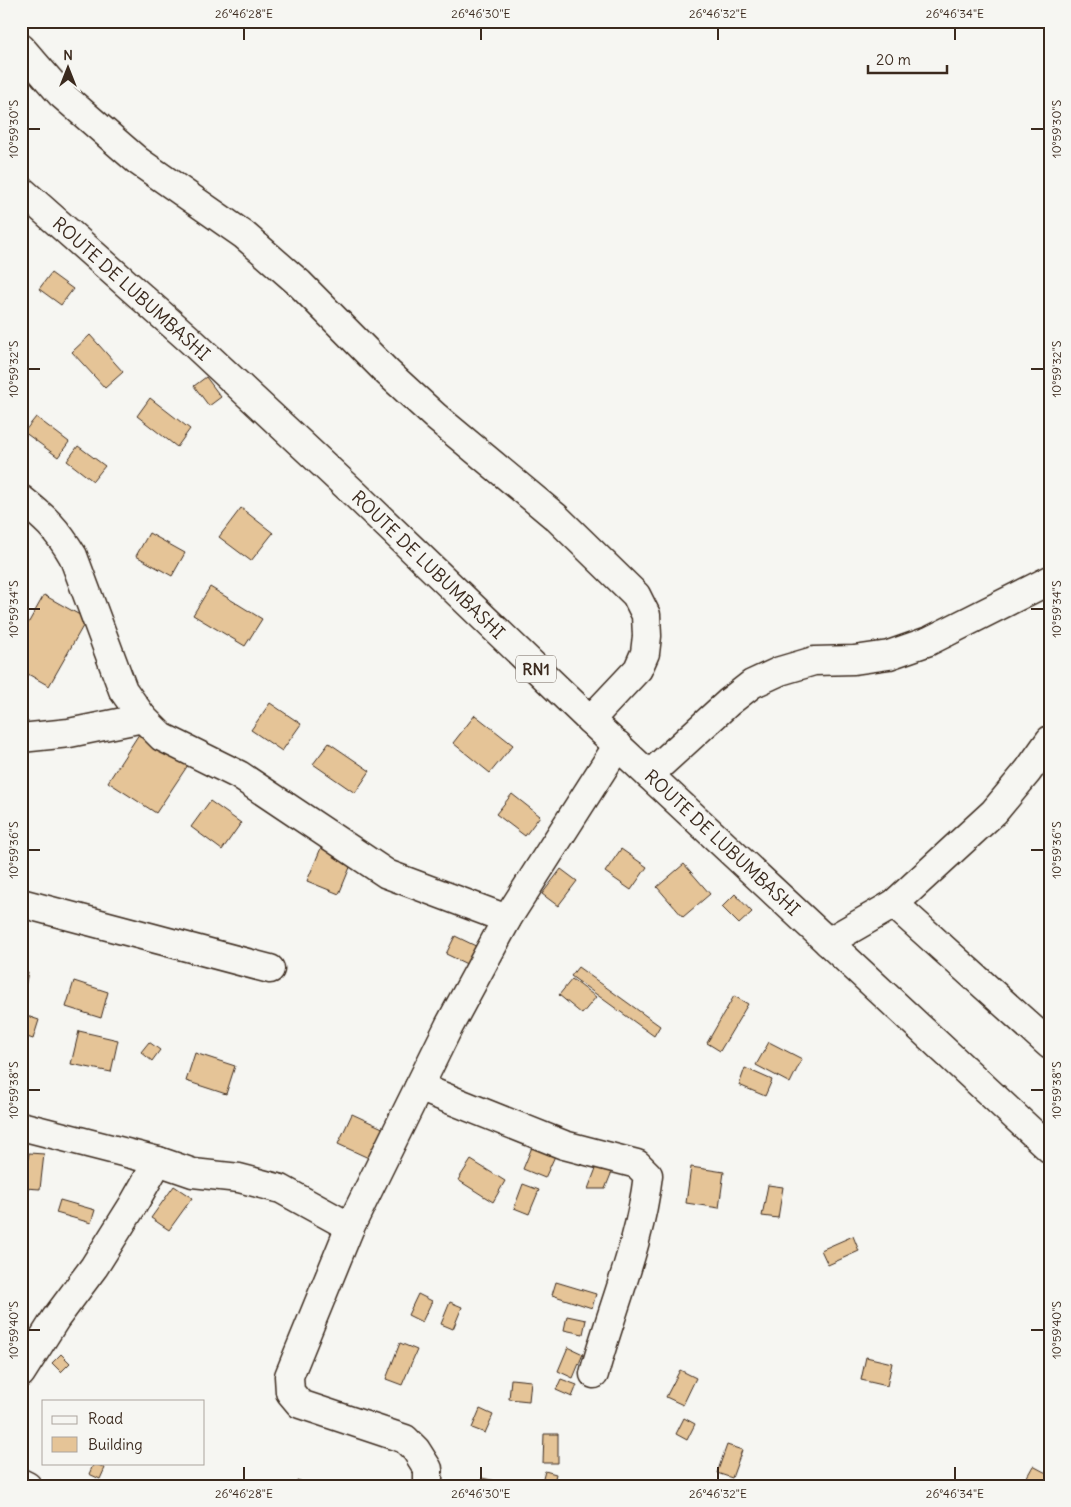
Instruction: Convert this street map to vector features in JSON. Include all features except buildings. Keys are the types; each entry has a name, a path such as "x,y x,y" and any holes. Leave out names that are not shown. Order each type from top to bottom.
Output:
{"main road":[{"path":"21,48 61,94 138,162 196,200 244,235 299,283 388,373 436,417 557,518 636,595 646,615 647,636 645,653 638,669 590,720"},
{"name":"ROUTE DE LUBUMBASHI","path":"21,190 190,340 349,488 590,720 1050,1149"},
{"path":"21,499 46,518 61,535 69,549 123,690 143,718 162,738 239,775 387,874 507,918"},
{"path":"649,775 729,702 752,684 780,671 814,661 854,660 889,655 928,641 1050,580"},
{"path":"21,738 69,733 143,718"},
{"path":"828,942 894,904 994,812 1028,771 1050,740"},
{"path":"428,1486 428,1470 416,1450 405,1439 300,1404 290,1392 289,1376 350,1228 449,1026 507,918 618,745"},
{"path":"21,903 270,969"},
{"path":"894,904 1050,1045"},
{"path":"419,1088 564,1144 637,1164 648,1175 640,1228 621,1292 605,1332 594,1374"},
{"path":"21,1126 158,1161 193,1173 239,1178 281,1189 350,1228"},
{"path":"21,1373 56,1318 94,1267 133,1206 158,1161"},
{"path":"21,1483 27,1486"}]}
